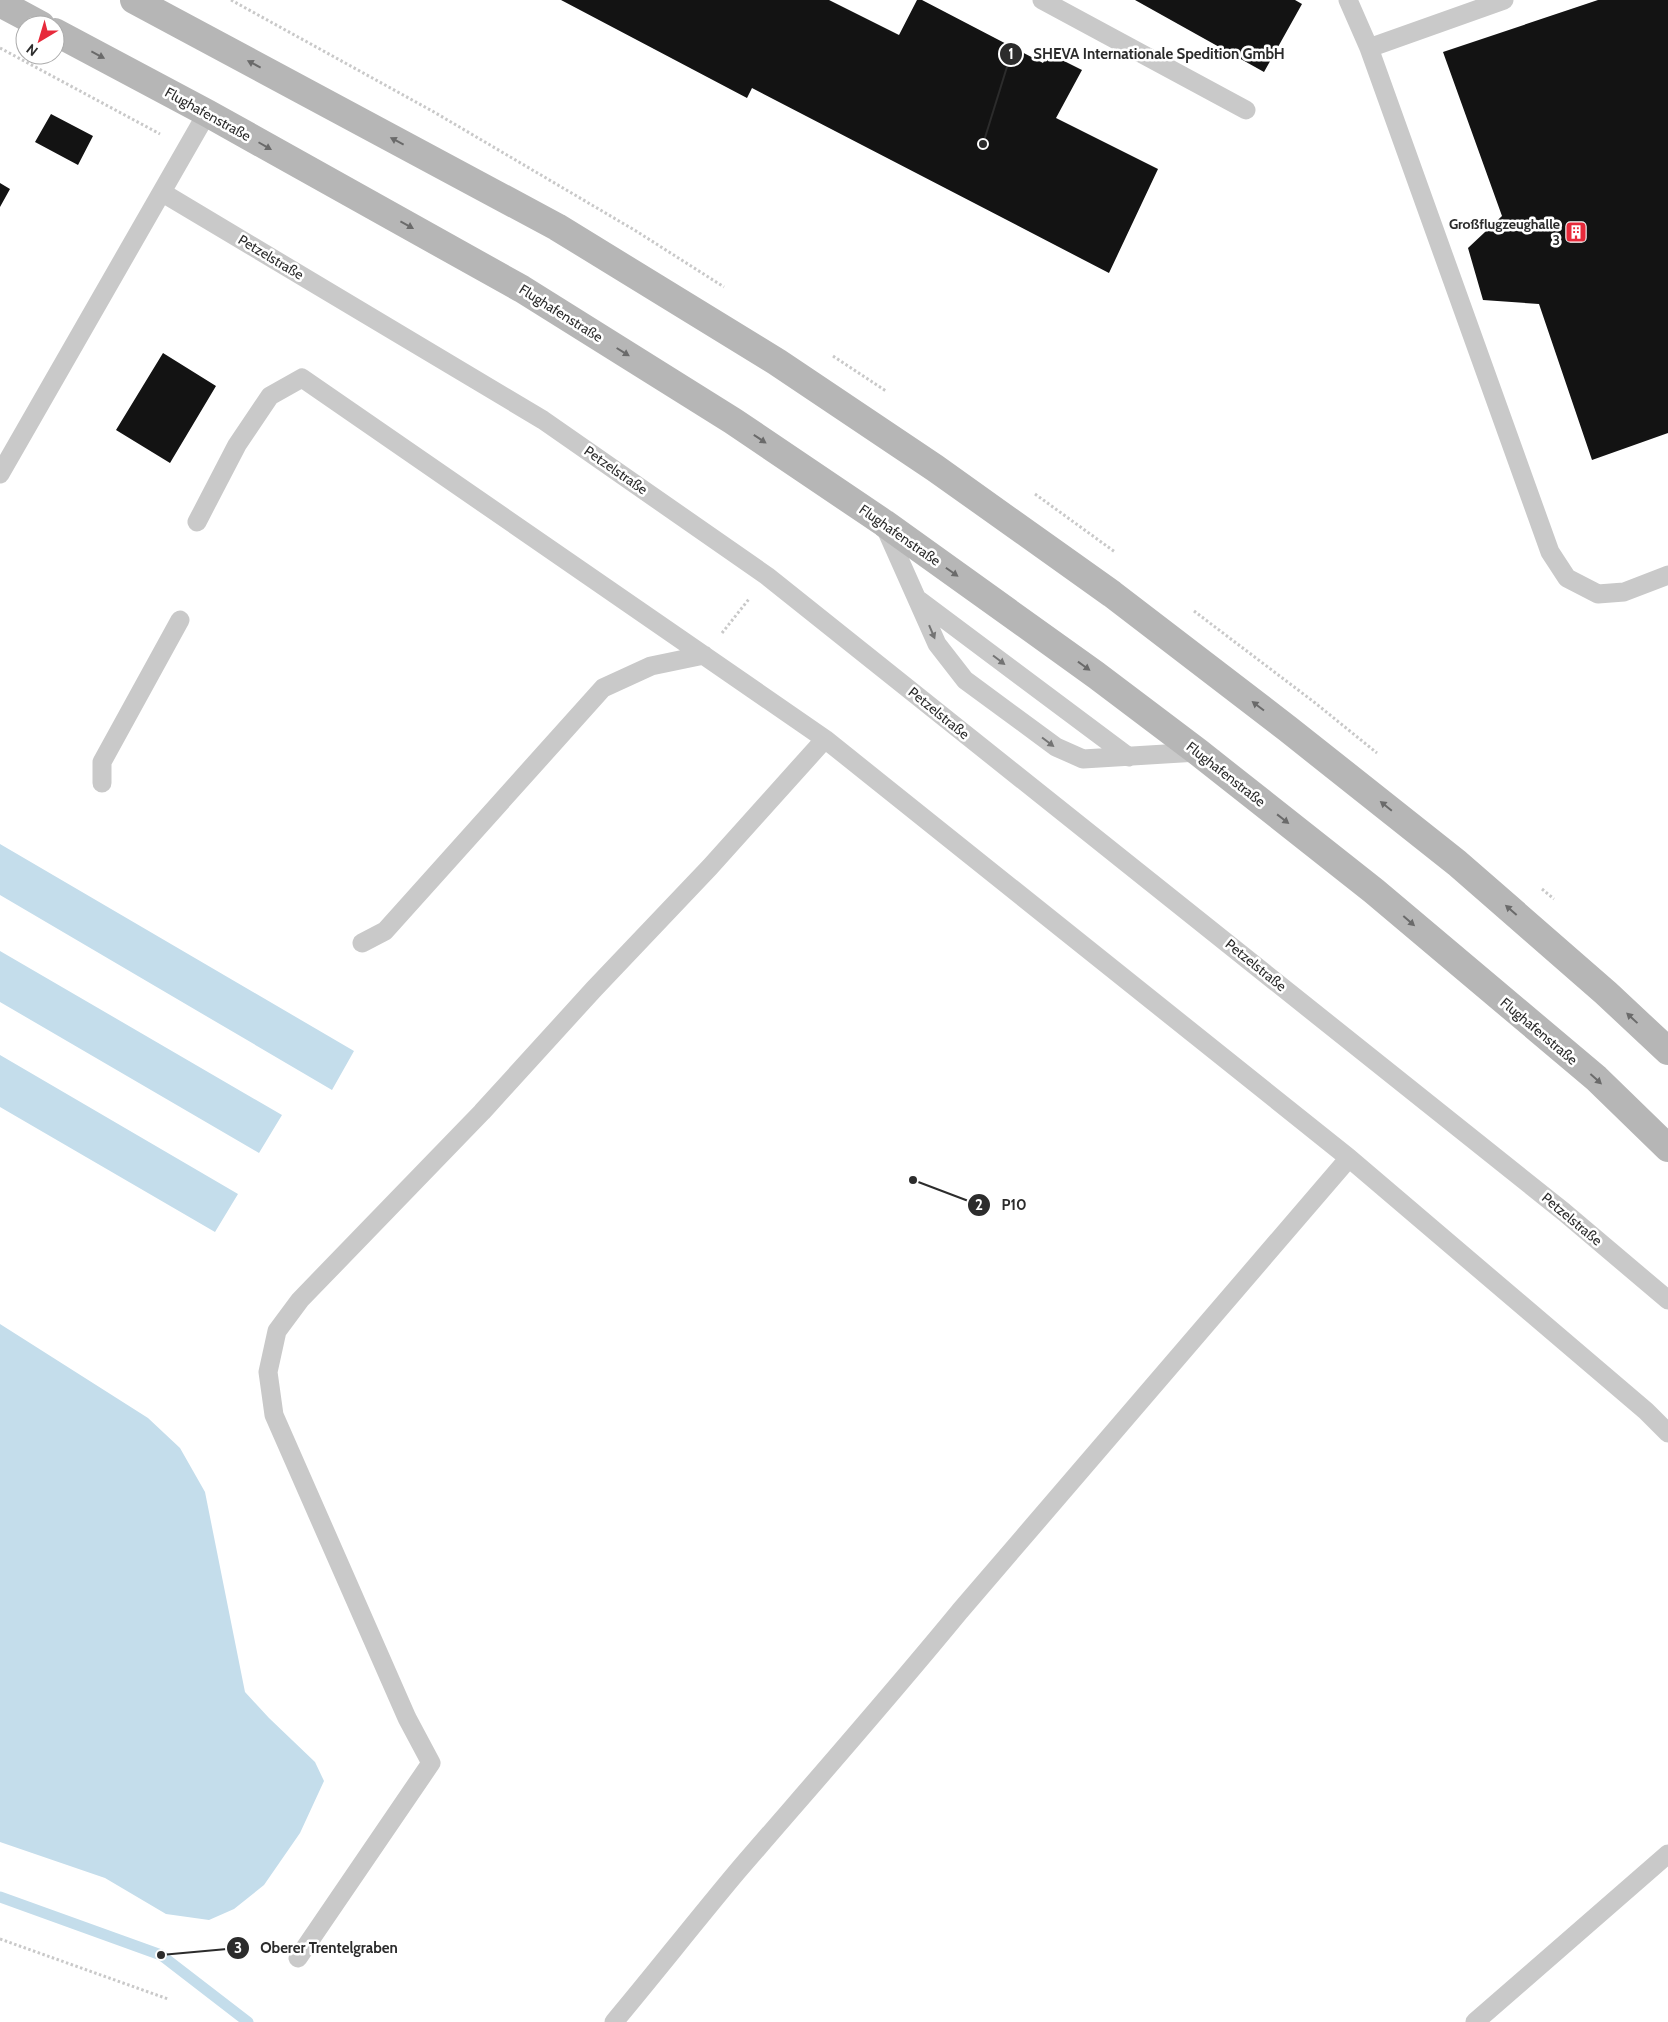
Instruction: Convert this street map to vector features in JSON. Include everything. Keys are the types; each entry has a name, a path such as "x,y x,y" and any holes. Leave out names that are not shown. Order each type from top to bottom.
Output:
{"main road":[{"path":"134,0 557,227 777,362 935,468 1112,594 1442,850 1606,993 1668,1051"},
{"path":"0,3 22,15"},
{"name":"Flughafenstraße","path":"65,37 208,113 522,289 733,421 884,523 1096,675 1198,752 1374,891 1596,1078 1668,1148"}],"lane":[{"path":"1042,0 1246,110"},
{"path":"1348,0 1369,48 1550,552 1567,578 1598,594 1624,592 1668,575"},
{"path":"1369,48 1504,0"},
{"path":"0,474 208,113"},
{"name":"Petzelstraße","path":"163,193 544,420 767,576 1564,1212 1668,1300"},
{"path":"197,522 236,445 270,396 302,378 824,739 1349,1158 1638,1404 1668,1433"},
{"path":"884,523 937,644 965,680 1056,747 1083,760 1198,752"},
{"path":"918,599 1129,757"},
{"path":"102,783 102,762 180,620"},
{"path":"362,942 385,931 603,688 651,666 704,655"},
{"path":"298,1958 431,1763 407,1718 274,1415 268,1372 277,1331 300,1300 482,1112 594,989 710,867 824,739"},
{"path":"614,2022 736,1873 906,1678 960,1611 1349,1158"},
{"path":"1476,2022 1668,1854"}],"path":[{"path":"0,48 188,149"},
{"path":"704,655 767,576"},
{"path":"0,1939 168,1999"}],"water":[{"path":"0,844 354,1051 332,1090 0,895"},
{"path":"0,951 282,1115 259,1153 0,1002"},
{"path":"0,1055 238,1194 215,1232 0,1107"},
{"path":"0,1324 148,1418 180,1448 205,1492 245,1692 315,1762 324,1781 300,1833 264,1885 234,1909 209,1920 166,1914 105,1878 0,1842"}],"building":[{"path":"561,0 829,0 899,35 917,0 922,0 1043,63 1048,53 1082,70 1056,118 1158,169 1109,273 752,88 747,98"},
{"path":"1135,0 1295,0 1302,4 1264,72"},
{"name":"Großflugzeughalle 3","path":"1598,0 1668,0 1668,433 1592,460 1539,304 1483,300 1468,248 1502,216 1443,52"},
{"path":"51,114 93,136 78,165 35,142"},
{"path":"0,183 10,189 0,207"},
{"path":"163,353 216,386 170,463 116,430"}],"waterway":[{"path":"0,1897 161,1955 248,2022"}],"place":[{"name":"SHEVA Internationale Spedition GmbH","path":"983,144"},
{"name":"Großflugzeughalle 3","path":"1576,232"},
{"name":"P10","path":"913,1180"},
{"name":"Oberer Trentelgraben","path":"161,1955"}]}
